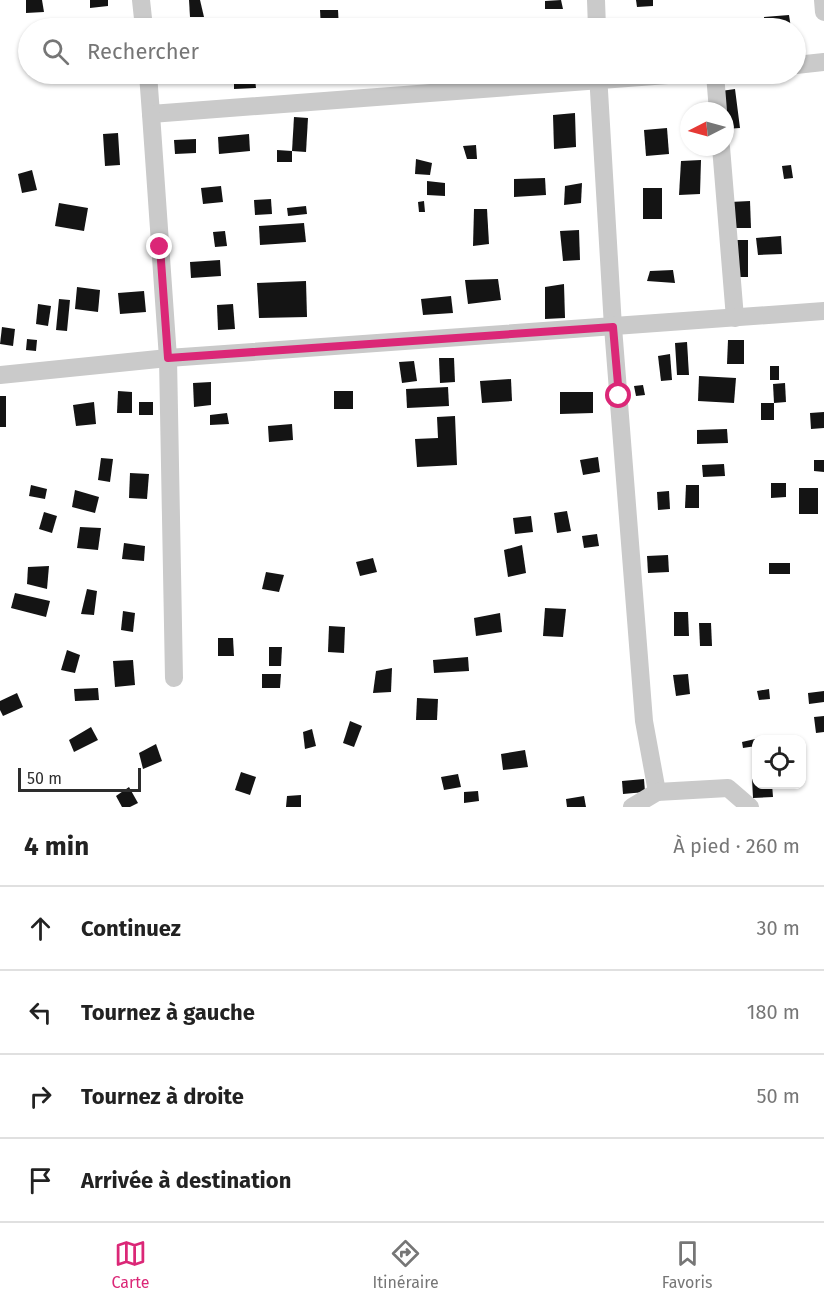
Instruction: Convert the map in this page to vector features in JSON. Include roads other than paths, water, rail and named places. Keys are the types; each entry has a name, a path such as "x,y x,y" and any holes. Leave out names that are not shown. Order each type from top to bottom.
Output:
{"street":[{"path":"141,0 143,18"},
{"path":"596,0 597,18"},
{"path":"823,0 824,12"},
{"path":"806,63 824,62"},
{"path":"149,84 168,358 174,678"},
{"path":"151,114 513,84"},
{"path":"598,84 613,327 644,721 657,792"},
{"path":"716,84 717,102"},
{"path":"722,156 735,318"},
{"path":"0,375 168,358 824,311"},
{"path":"632,807 657,792 728,788 750,807"}]}
